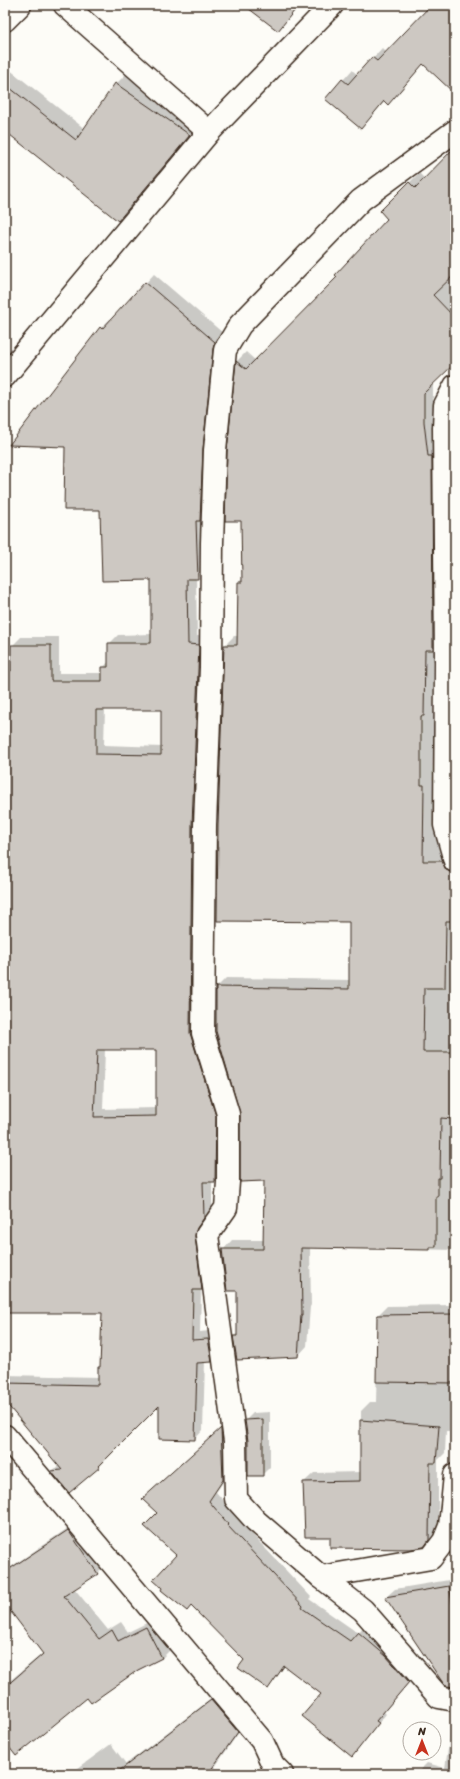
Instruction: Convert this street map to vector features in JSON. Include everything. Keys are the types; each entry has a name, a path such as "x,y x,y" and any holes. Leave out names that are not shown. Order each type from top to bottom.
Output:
{"street":[{"path":"5,20 20,5"},
{"path":"65,5 209,132"},
{"path":"5,376 209,132 332,5"},
{"path":"455,131 360,200 240,325 225,350 215,442 212,543 211,667 205,825 203,1033 228,1114 228,1182 226,1208 207,1235 235,1441 236,1499 256,1521 362,1610 439,1697 455,1700"},
{"path":"455,386 444,405 446,662 445,825 455,861"},
{"path":"5,1436 262,1741 273,1765 282,1774"},
{"path":"321,1577 431,1558 450,1542 455,1475"}],"building":[{"path":"244,5 299,5 278,31"},
{"path":"431,5 455,5 455,94 423,64 388,105 384,101 361,129 325,99 342,79 348,84 372,57 377,61"},
{"path":"115,83 190,135 118,221 5,131 5,84 76,140"},
{"path":"455,147 455,274 433,295 455,318 455,363 424,393 424,422 428,456 432,456 433,650 425,650 424,716 421,716 421,785 424,785 423,861 442,861 446,870 453,873 452,921 446,921 445,988 424,988 423,1052 453,1052 453,1119 441,1118 440,1178 438,1178 438,1196 436,1196 436,1247 430,1247 430,1250 301,1248 302,1315 298,1357 237,1360 233,1336 237,1336 237,1291 227,1291 222,1249 263,1249 264,1181 240,1182 240,1114 216,1031 216,987 349,989 349,922 217,921 218,825 224,645 237,645 238,582 242,582 241,521 225,521 227,451 236,361 246,369 337,277 335,275 387,219 380,211 409,182 415,188"},
{"path":"145,282 215,342 213,349 203,449 200,521 196,521 198,579 187,579 188,644 199,645 192,825 190,1033 216,1116 215,1182 203,1182 204,1218 197,1228 195,1236 202,1290 193,1290 192,1340 208,1339 212,1362 197,1363 195,1440 159,1439 159,1406 98,1467 100,1467 69,1493 51,1471 62,1470 5,1402 5,1383 98,1385 102,1313 5,1313 5,671 11,671 11,645 51,645 51,681 102,681 102,667 108,667 108,643 151,643 151,580 102,581 100,510 64,510 65,447 9,445 100,327 102,329","holes":["96,710 161,710 161,755 96,754","97,1050 156,1050 156,1116 94,1117"]},
{"path":"455,1314 455,1383 376,1382 377,1315"},
{"path":"263,1419 263,1476 248,1476 248,1441 245,1420"},
{"path":"360,1420 439,1426 436,1463 430,1463 429,1540 424,1547 411,1549 330,1548 330,1537 305,1537 303,1482 360,1481"},
{"path":"221,1428 223,1480 209,1501 228,1524 227,1525 303,1606 302,1608 350,1641 358,1632 386,1656 409,1682 376,1721 379,1723 352,1757 302,1716 321,1694 284,1666 268,1689 238,1668 244,1660 191,1606 187,1611 161,1590 162,1588 153,1580 176,1555 144,1526 157,1513 142,1499"},
{"path":"68,1530 98,1574 64,1596 99,1639 112,1630 118,1641 146,1627 162,1658 138,1670 91,1703 87,1698 16,1756 5,1742 5,1687 43,1654 5,1604 5,1572"},
{"path":"449,1586 455,1617 455,1687 446,1686 443,1683 385,1597"},
{"path":"211,1700 238,1732 208,1774 115,1774"}]}
